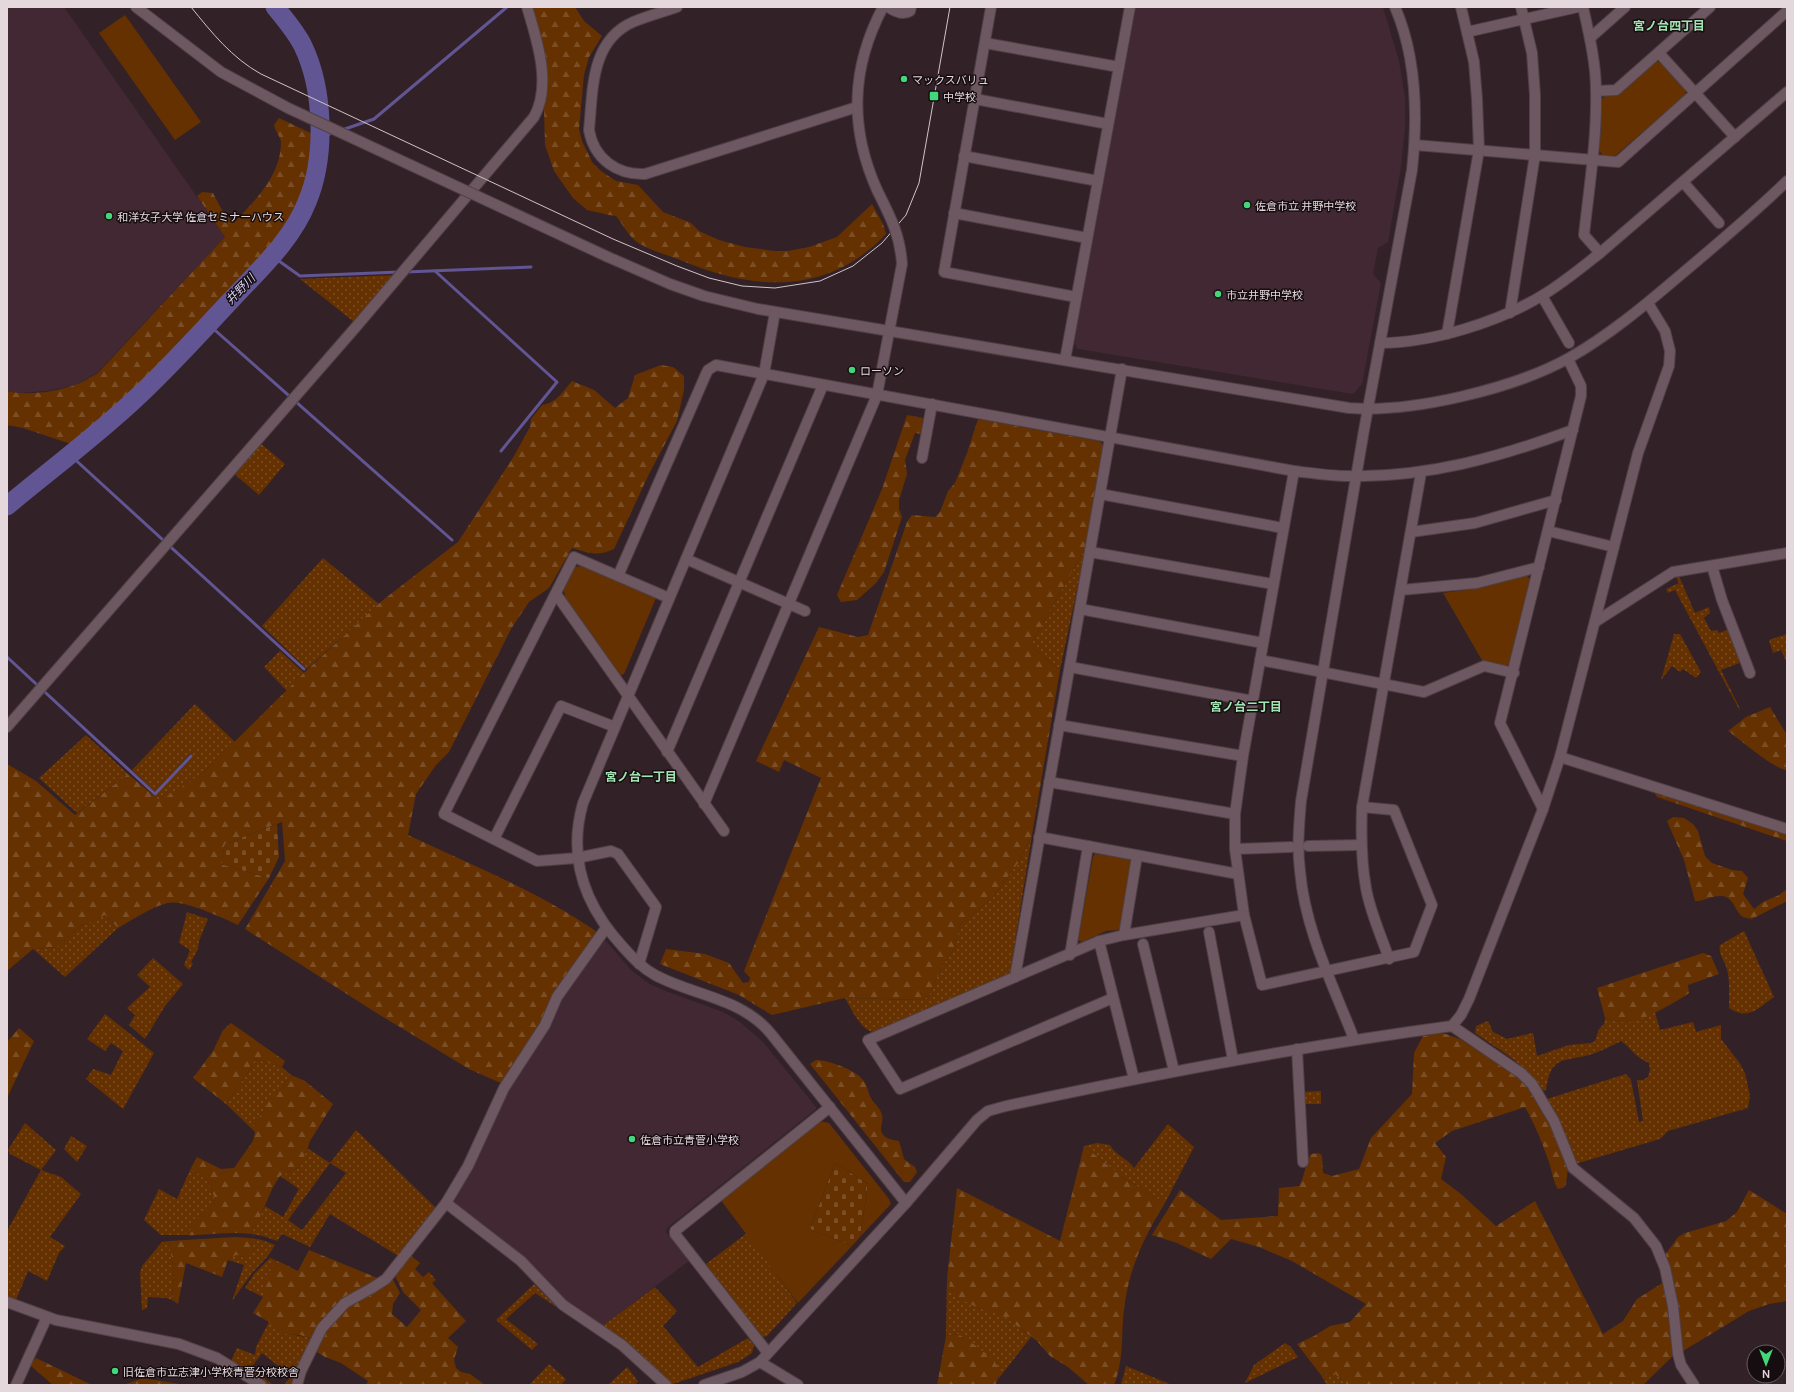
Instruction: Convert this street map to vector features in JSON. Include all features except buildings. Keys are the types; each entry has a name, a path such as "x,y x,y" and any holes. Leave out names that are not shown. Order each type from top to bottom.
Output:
{"street":[{"path":"136,7 221,72 288,108 608,257 670,284 704,296 775,312 1349,408 1367,409 1421,404 1488,390 1524,378 1568,359 1617,327 1648,303 1730,234 1787,181"},
{"path":"7,727 355,328 534,116 539,107 542,95 542,78 527,7"},
{"path":"677,7 628,24 612,38 598,60 594,76 590,137 598,153 612,166 628,173 645,174 857,107"},
{"path":"704,804 877,394 888,330 901,275 902,264 898,236 865,160 861,144 857,107 860,67 873,26 883,7"},
{"path":"888,7 900,13 907,13 910,11 911,7"},
{"path":"991,7 944,272 1076,297"},
{"path":"1065,360 1119,67 1127,7"},
{"path":"1354,1039 1311,927 1300,872 1298,846 1300,801 1367,409 1412,170 1416,127 1413,76 1404,36 1395,7"},
{"path":"1447,334 1479,150 1474,62 1461,7"},
{"path":"1510,313 1535,155 1535,95 1532,53 1521,7"},
{"path":"1467,32 1578,7"},
{"path":"1583,7 1590,38 1596,91 1592,160 1584,235 1600,253"},
{"path":"1590,38 1625,7"},
{"path":"1596,91 1616,90 1710,7"},
{"path":"1414,145 1618,162 1784,12"},
{"path":"985,42 1119,67"},
{"path":"1659,53 1735,137"},
{"path":"1380,343 1399,343 1447,334 1510,313 1542,296 1570,277 1600,253 1787,92"},
{"path":"975,99 1108,124"},
{"path":"964,156 1098,181"},
{"path":"1683,182 1720,223"},
{"path":"954,213 1087,238"},
{"path":"1542,296 1569,343"},
{"path":"1452,1026 1461,1015 1469,999 1543,809 1560,757 1638,453 1669,366 1670,351 1665,331 1648,303"},
{"path":"775,312 764,374 614,727 581,813 577,858 586,890 606,928 639,964 665,980 736,1006 756,1019 770,1032 906,1203"},
{"path":"1543,809 1500,723 1514,673 1581,396 1581,386 1568,359"},
{"path":"618,576 708,370 716,365 1294,471 1356,476 1421,472 1481,460 1526,447 1573,430"},
{"path":"1015,977 1122,369"},
{"path":"667,752 823,385"},
{"path":"922,458 932,404"},
{"path":"1294,471 1243,756 1235,814 1235,850 1244,915 1262,985 1389,959 1414,952 1432,905 1394,810 1362,807"},
{"path":"1389,959 1371,908 1366,888 1361,845 1362,807 1421,472"},
{"path":"1100,494 1283,528"},
{"path":"1411,532 1475,523 1556,500"},
{"path":"1548,531 1614,547"},
{"path":"1090,552 1273,584"},
{"path":"1594,622 1674,572 1787,553"},
{"path":"639,964 656,907 618,854 611,851 577,858 538,861 444,814 574,558 669,598"},
{"path":"686,559 805,611"},
{"path":"1712,566 1722,600 1750,673"},
{"path":"1401,590 1478,583 1539,567"},
{"path":"556,594 724,831"},
{"path":"1080,608 1263,643"},
{"path":"1260,660 1424,692 1484,666 1514,673"},
{"path":"1070,667 1253,700"},
{"path":"494,839 561,706 614,727"},
{"path":"1059,725 1243,756"},
{"path":"1560,757 1787,829"},
{"path":"1049,782 1235,814"},
{"path":"1039,837 1238,874"},
{"path":"1308,846 1361,845"},
{"path":"1070,955 1088,846"},
{"path":"1235,850 1291,847"},
{"path":"1124,935 1137,856"},
{"path":"1113,998 900,1089 868,1040 1099,942 1124,935 1244,915"},
{"path":"297,1385 305,1361 317,1336 327,1322 345,1303 386,1279 446,1203 468,1166 504,1088 545,1025 556,997 606,928"},
{"path":"1209,932 1233,1060"},
{"path":"1099,942 1134,1079"},
{"path":"1143,944 1174,1071"},
{"path":"704,1385 742,1372 760,1362 906,1203 977,1120 988,1111 1134,1079 1233,1060 1354,1039 1452,1026 1527,1078 1541,1098 1554,1121 1573,1168 1634,1218 1656,1246 1665,1268 1673,1306 1678,1354 1681,1365 1694,1385"},
{"path":"1298,1049 1303,1162"},
{"path":"768,1353 675,1234 675,1231 830,1107"},
{"path":"446,1203 521,1261 563,1305 622,1345 666,1385"},
{"path":"7,1302 47,1317 179,1344 217,1358 261,1385"},
{"path":"16,1385 47,1317"},
{"path":"760,1362 798,1385"}],"shaded area":[{"name":"和洋女子大学 佐倉セミナーハウス","path":"7,7 64,7 225,237 97,373 76,385 47,391 19,393 7,391"},
{"name":"佐倉市立 井野中学校","path":"1136,7 1383,7 1399,61 1405,97 1405,127 1401,167 1388,242 1378,248 1373,274 1381,283 1362,384 1353,394 1078,349 1074,343"},
{"name":"佐倉市立青菅小学校","path":"601,941 606,941 631,970 648,983 723,1012 740,1022 763,1042 816,1107 816,1109 667,1228 666,1232 689,1261 601,1327 564,1302 452,1204 451,1200 507,1090 559,999"}],"green space":[{"path":"531,7 575,7 584,21 602,36 589,57 584,75 579,129 582,141 592,162 601,171 616,181 638,185 663,212 691,223 699,231 719,240 745,247 774,251 788,251 809,247 837,237 872,204 883,224 886,234 864,254 840,268 816,277 791,282 765,282 712,272 653,250 637,242 628,233 616,216 587,210 573,198 554,171 545,145 544,109 546,78"},
{"path":"125,15 201,122 175,140 99,33"},
{"path":"1656,62 1663,62 1686,89 1685,95 1615,156 1602,155 1599,150 1600,101 1605,96 1618,95"},
{"path":"279,118 317,136 315,152 303,200 295,218 271,251 130,398 74,445 23,428 7,425 7,391 32,393 50,391 78,384 97,374 225,237 197,196 202,192 213,193 222,210 234,223 265,187 277,166 281,142 274,125"},
{"path":"394,275 354,322 300,279"},
{"path":"661,365 673,367 684,376 684,390 677,421 649,474 614,549 598,554 572,548 549,588 529,602 511,629 449,752 436,765 416,794 408,835 481,868 529,892 552,904 597,932 542,1024 503,1084 469,1069 375,1012 245,929 285,861 282,822 225,844 221,864 269,878 238,925 193,906 175,903 168,903 155,907 118,928 105,915 79,927 57,947 33,949 7,971 7,764 36,781 75,815 128,774 160,801 203,773 308,669 383,600 458,542 514,456 530,427 531,419 542,405 556,399 572,381 594,390 615,408 628,398 635,375"},
{"path":"907,415 923,418 921,434 915,433 905,460 907,474 899,500 899,509 902,517 884,572 876,583 857,600 841,602 837,595 882,489"},
{"path":"978,419 1098,441 1102,443 1103,449 1086,547 1030,646 1060,670 1032,835 1018,863 993,897 960,925 955,947 941,968 929,996 922,1000 845,998 772,1015 739,995 660,964 666,949 705,954 729,963 743,983 749,982 750,978 744,971 821,778 784,760 779,772 756,761 819,627 858,637 868,635 907,522 912,515 935,517 940,512 948,491 955,483"},
{"path":"259,442 285,464 259,495 233,473"},
{"path":"1086,547 1060,670 1030,646"},
{"path":"323,558 379,604 307,669 262,626"},
{"path":"581,566 656,598 624,674 620,675 565,597 564,590 575,567"},
{"path":"1526,575 1531,580 1511,663 1505,666 1486,661 1483,662 1443,593 1479,588"},
{"path":"1679,576 1695,613 1709,607 1710,613 1704,618 1711,631 1717,630 1719,633 1730,629 1742,662 1721,670 1740,709 1675,590 1668,593 1666,589 1679,583 1676,577"},
{"path":"1674,634 1680,634 1701,672 1696,678 1683,669 1680,672 1672,666 1661,680"},
{"path":"1787,634 1786,661 1781,650 1773,653 1769,640"},
{"path":"280,651 304,673 287,691 264,667"},
{"path":"195,704 235,742 203,773 160,802 154,796 192,755 190,754 155,792 132,770"},
{"path":"1770,707 1787,735 1787,770 1765,759 1728,731 1746,717"},
{"path":"86,735 128,774 77,813 39,778"},
{"path":"1654,792 1787,835 1787,841 1657,797"},
{"path":"1673,817 1684,818 1693,824 1698,831 1705,856 1712,863 1732,870 1742,871 1748,878 1743,894 1754,909 1763,902 1779,895 1787,889 1787,901 1752,919 1743,917 1732,902 1723,896 1716,896 1695,901 1684,860 1667,821"},
{"path":"277,824 279,857 269,878 221,864 225,844"},
{"path":"1032,835 1010,973 875,1032 865,1028 857,1019 845,998 922,1000 929,996 941,968 955,947 960,925 993,897 1018,863"},
{"path":"1095,854 1129,858 1131,861 1121,927 1118,930 1106,931 1082,942 1078,940 1093,857"},
{"path":"187,912 208,919 199,941 198,949 191,962 193,964 189,970 184,965 190,950 179,943"},
{"path":"105,915 118,928 65,977 33,949 57,947 79,927"},
{"path":"1744,931 1774,997 1758,1009 1748,1013 1736,1012 1729,1008 1728,974 1720,949 1720,945"},
{"path":"1703,953 1711,956 1719,974 1688,985 1689,993 1643,1018 1626,1022 1605,1018 1597,988"},
{"path":"153,958 183,984 165,1006 145,1039 129,1025 135,1015 127,1008 150,987 137,975"},
{"path":"1655,1012 1660,1030 1693,1022 1696,1032 1721,1025 1721,1039 1739,1062 1745,1073 1750,1096 1748,1108 1668,1131 1660,1139 1575,1164 1547,1099 1626,1074 1631,1080 1639,1122 1643,1121 1637,1080 1643,1080 1648,1077 1650,1070 1649,1063 1637,1056 1621,1041 1593,1054 1565,1060 1555,1065 1548,1079 1546,1090 1542,1091 1529,1073 1521,1066 1475,1033 1476,1026 1488,1021 1493,1032 1507,1039 1533,1033 1537,1056 1569,1045 1591,1043 1595,1041 1599,1029 1604,1024 1605,1018 1625,1022 1636,1020"},
{"path":"105,1014 154,1053 123,1109 86,1079 93,1069 111,1075 123,1051 111,1043 105,1051 87,1039"},
{"path":"231,1023 285,1061 282,1067 255,1059 247,1074 226,1104 193,1078 213,1051 223,1030"},
{"path":"19,1028 34,1041 7,1098 7,1042"},
{"path":"1438,1033 1460,1039 1519,1076 1528,1086 1549,1122 1568,1169 1566,1184 1563,1188 1558,1189 1541,1141 1525,1107 1452,1131 1435,1143 1446,1157 1441,1179 1461,1194 1496,1226 1535,1201 1603,1334 1623,1321 1637,1299 1664,1282 1675,1354 1643,1385 1348,1385 1334,1373 1321,1375 1297,1344 1330,1326 1350,1322 1366,1304 1292,1261 1259,1247 1231,1239 1211,1259 1177,1243 1152,1235 1180,1190 1221,1220 1278,1216 1279,1188 1299,1186 1311,1154 1318,1153 1322,1155 1323,1173 1332,1176 1359,1169 1371,1138 1412,1094 1414,1053 1423,1036"},
{"path":"255,1059 282,1067 291,1075 282,1088 272,1094 252,1129 226,1104 247,1074"},
{"path":"816,1060 841,1066 859,1076 863,1080 872,1100 879,1108 881,1113 881,1128 883,1135 892,1140 899,1141 904,1159 915,1167 917,1172 910,1182 904,1182 810,1064"},
{"path":"291,1075 305,1081 333,1104 310,1141 306,1153 298,1168 280,1176 273,1187 251,1234 234,1233 184,1235 189,1231 198,1217 215,1203 208,1182 191,1168 197,1157 221,1169 234,1168 253,1141 255,1132 252,1129 267,1105 272,1093 282,1088"},
{"path":"1321,1091 1321,1104 1302,1104 1302,1092"},
{"path":"820,1121 829,1123 889,1199 891,1204 860,1237 868,1184 835,1163 810,1229 852,1246 798,1303 720,1199"},
{"path":"25,1123 56,1150 41,1170 10,1154 8,1150"},
{"path":"1168,1124 1194,1147 1165,1203 1125,1179 1084,1146 1097,1143 1110,1145 1115,1152 1128,1161 1134,1168"},
{"path":"356,1130 437,1209 400,1257 330,1214 310,1247 282,1234 277,1241 251,1234 265,1206 283,1217 299,1189 280,1176 298,1168 307,1148 330,1163","holes":["330,1163 346,1173 302,1230 288,1220"]},
{"path":"71,1136 87,1146 77,1162 64,1149"},
{"path":"1084,1146 1125,1179 1165,1203 1150,1228 1138,1253 1126,1294 1122,1347 1114,1385 1089,1385 1068,1367 1050,1356 1037,1341 1005,1317 976,1307 957,1297 952,1291 947,1278 957,1188 1060,1241"},
{"path":"835,1163 868,1184 860,1237 852,1246 810,1229"},
{"path":"191,1168 208,1182 215,1203 212,1208 200,1215 190,1232 184,1235 161,1235 144,1220 159,1189 177,1199"},
{"path":"41,1170 61,1177 81,1194 50,1237 65,1246 59,1253 47,1281 28,1271 16,1300 7,1297 7,1231"},
{"path":"1749,1190 1787,1214 1787,1301 1769,1304 1749,1311 1683,1351 1676,1305 1665,1255 1678,1237 1685,1233 1726,1221 1737,1212"},
{"path":"747,1233 797,1303 767,1336 762,1337 706,1264"},
{"path":"235,1237 249,1238 254,1249 251,1256 244,1257 236,1255 228,1260 222,1277 186,1263 178,1304 172,1300 174,1273 169,1241"},
{"path":"249,1238 262,1240 275,1245 232,1301 244,1265 228,1260 236,1255 244,1257 254,1249"},
{"path":"169,1241 174,1273 172,1300 166,1298 148,1297 147,1308 142,1310 140,1273 142,1266 162,1242"},
{"path":"309,1250 380,1279 352,1295 314,1339 300,1335 284,1334 274,1328 269,1322 253,1313 263,1297 263,1288 267,1275 274,1265 280,1262 298,1271"},
{"path":"410,1255 420,1263 415,1269 423,1277 429,1272 436,1280 432,1283 466,1321 448,1338 458,1347 454,1360 456,1368 461,1372 470,1374 485,1385 366,1385 368,1381 341,1363 325,1357 314,1350 320,1337 339,1311 391,1276 400,1293 393,1304 392,1314 407,1327 421,1310 403,1292 394,1274 407,1261"},
{"path":"270,1258 280,1262 276,1264 267,1277 263,1297 245,1288 254,1274"},
{"path":"947,1278 952,1291 976,1307 1005,1316 1031,1337 999,1378 998,1367 958,1334 946,1336"},
{"path":"534,1284 558,1308 535,1293 506,1319 538,1344 532,1350 496,1320"},
{"path":"655,1287 677,1311 663,1326 698,1367 748,1338 754,1345 752,1353 738,1362 670,1385 601,1327"},
{"path":"269,1322 279,1330 289,1334 314,1339 295,1385 284,1385 291,1376 262,1353 251,1368 273,1385 269,1385 231,1361 237,1348 255,1355 256,1347"},
{"path":"958,1334 991,1358 998,1367 999,1374 995,1385 937,1385 946,1336"},
{"path":"1285,1343 1291,1347 1298,1357 1245,1383 1254,1365"},
{"path":"36,1358 92,1385 53,1385 30,1365"},
{"path":"549,1364 566,1379 561,1385 530,1384"},
{"path":"1126,1366 1172,1385 1121,1385"},
{"path":"627,1367 638,1381 635,1385 608,1385"},
{"path":"1334,1373 1348,1385 1327,1385 1321,1375"},
{"path":"143,1378 186,1385 123,1385"}],"waterway":[{"name":"井野川","path":"7,506 102,428 159,376 264,265 284,241 301,216 313,184 317,165 320,144 319,103 310,63 303,46 294,31 275,7"},
{"path":"342,130 374,119 507,7"},
{"path":"321,136 333,133"},
{"path":"272,256 300,276 399,272"},
{"path":"406,272 531,267"},
{"path":"435,271 557,382 501,451"},
{"path":"208,324 452,540"},
{"path":"69,454 304,669"},
{"path":"7,657 155,794 191,756"}],"tram line":[{"path":"191,7 232,53 261,74 613,239 677,266 709,278 742,286 775,288 820,281 853,266 882,243 906,215 919,183 950,7"}],"place":[{"name":"マックスバリュ","path":"904,79"},
{"name":"中学校","path":"934,96"},
{"name":"佐倉市立 井野中学校","path":"1247,205"},
{"name":"和洋女子大学 佐倉セミナーハウス","path":"109,216"},
{"name":"市立井野中学校","path":"1218,294"},
{"name":"ローソン","path":"852,370"},
{"name":"佐倉市立青菅小学校","path":"632,1139"},
{"name":"旧佐倉市立志津小学校青菅分校校舎","path":"115,1371"}],"district":[{"name":"宮ノ台四丁目","path":"1669,25"},
{"name":"宮ノ台二丁目","path":"1246,706"},
{"name":"宮ノ台一丁目","path":"641,776"}]}
